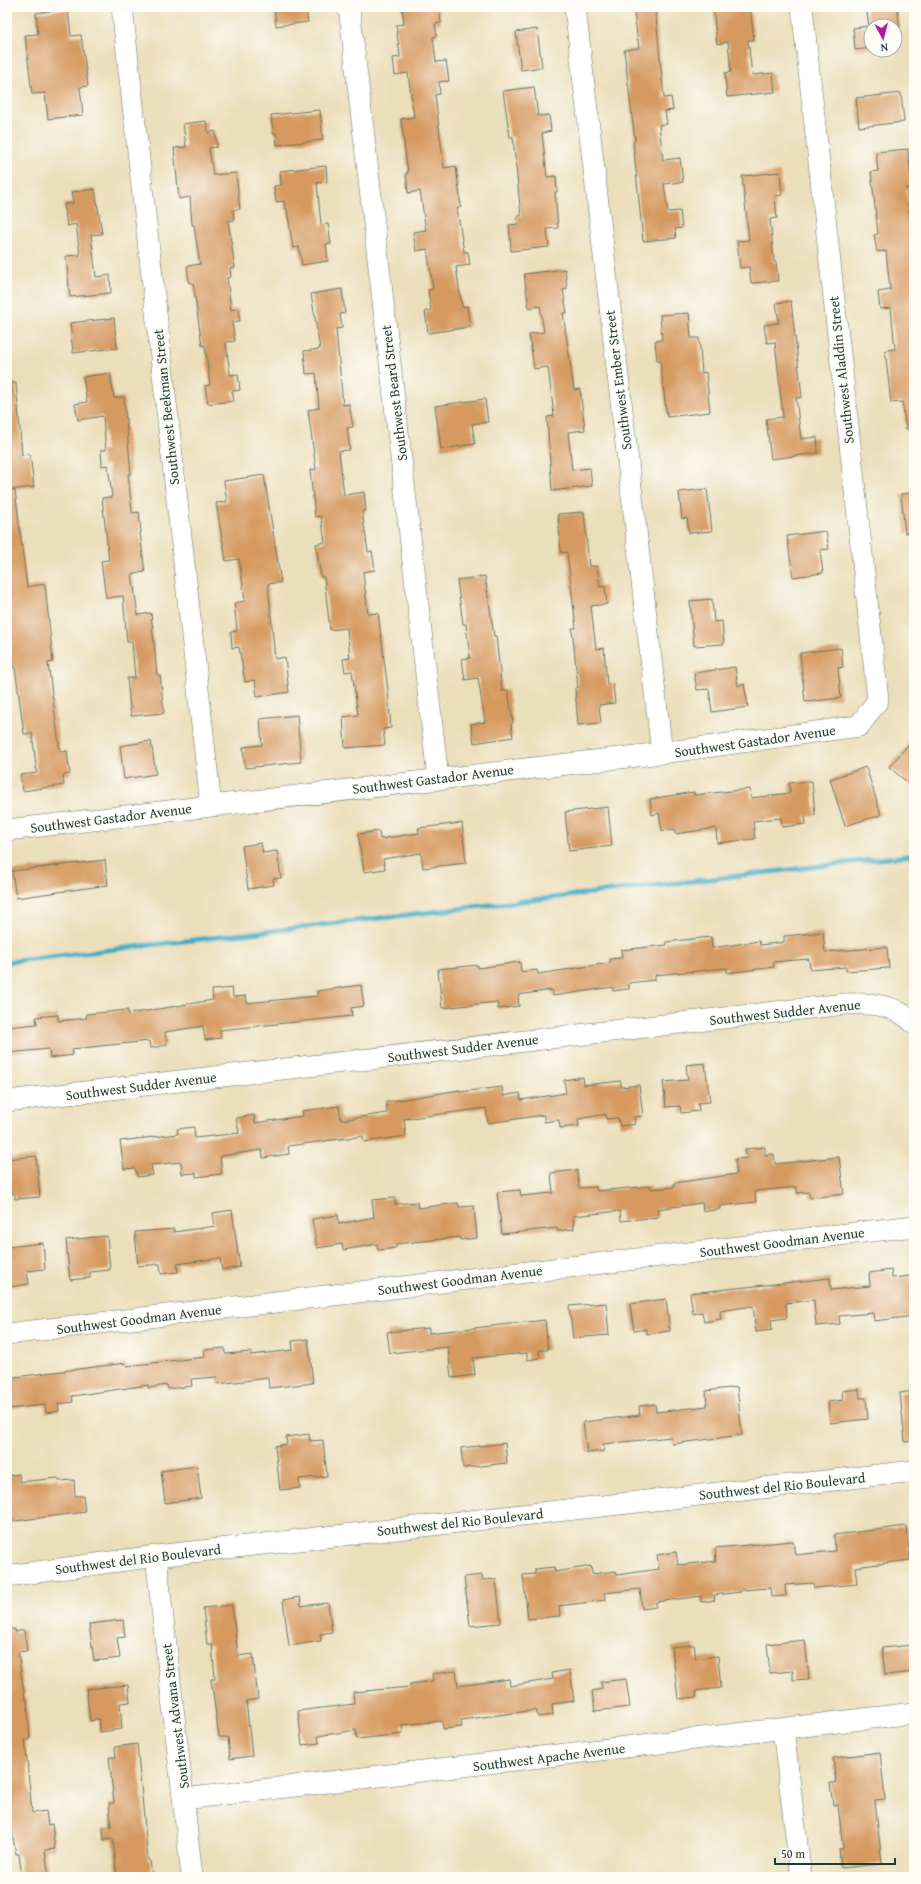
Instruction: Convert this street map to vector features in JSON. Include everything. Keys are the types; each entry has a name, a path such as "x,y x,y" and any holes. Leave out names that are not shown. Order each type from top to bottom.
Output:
{"street":[{"name":"Southwest Beekman Street","path":"122,7 211,806"},
{"name":"Southwest Beard Street","path":"349,7 438,778"},
{"name":"Southwest Ember Street","path":"575,7 662,753"},
{"name":"Southwest Aladdin Street","path":"802,7 878,700 859,726"},
{"name":"Southwest Gastador Avenue","path":"7,830 438,778 662,753 859,726"},
{"name":"Southwest Sudder Avenue","path":"7,1101 845,1004 866,1003 881,1005 895,1009 914,1023"},
{"name":"Southwest Goodman Avenue","path":"7,1334 914,1226"},
{"name":"Southwest del Rio Boulevard","path":"7,1576 156,1556 914,1471"},
{"name":"Southwest Advana Street","path":"156,1556 192,1877"},
{"name":"Southwest Apache Avenue","path":"184,1799 914,1713"},
{"path":"783,1729 801,1877"}],"building":[{"path":"274,7 306,7 308,22 276,26"},
{"path":"402,7 439,7 441,23 435,24 437,36 433,37 436,62 446,61 449,81 439,82 440,94 435,95 444,168 456,166 461,207 457,208 464,252 468,252 470,265 456,267 462,307 467,306 470,327 428,333 425,311 431,311 428,290 433,289 427,249 416,251 413,232 426,230 420,191 408,193 406,173 408,173 401,119 414,117 408,73 395,75 393,58 400,57 396,25 404,24"},
{"path":"633,7 655,7 664,98 671,97 673,110 665,111 667,124 659,125 663,160 680,158 683,182 664,184 668,212 680,211 682,228 675,229 676,238 643,241 633,142 635,141 624,50 639,48"},
{"path":"713,7 750,7 754,40 748,40 752,75 773,73 775,92 727,97 725,73 731,72 728,42 717,44"},
{"path":"866,7 897,7 899,18 868,18"},
{"path":"68,9 71,36 81,35 88,86 80,87 83,115 48,119 45,93 32,94 25,35 38,34 36,13"},
{"path":"863,27 863,49 855,50 853,28"},
{"path":"537,29 542,67 521,70 516,32"},
{"path":"534,87 538,116 549,115 551,131 542,133 547,177 556,176 557,192 555,192 558,228 547,229 549,247 511,251 509,225 518,224 517,216 521,216 513,137 510,137 503,91"},
{"path":"901,93 904,122 859,127 856,98"},
{"path":"320,110 323,140 277,145 276,133 273,133 271,115"},
{"path":"206,121 208,133 215,131 217,147 209,148 213,175 236,173 240,209 233,210 234,220 228,221 235,268 230,268 231,277 227,278 231,310 239,309 240,321 232,322 235,341 226,342 230,375 238,374 240,390 232,391 234,401 208,404 205,386 210,385 205,345 202,346 193,283 189,283 187,266 200,264 194,225 192,225 190,197 179,199 174,148 186,147 183,124"},
{"path":"908,149 912,188 906,188 911,225 914,224 914,429 906,429 902,402 891,403 885,350 895,349 891,308 880,309 878,292 890,290 886,251 877,252 874,235 878,234 871,172 878,171 876,152"},
{"path":"326,166 327,182 317,183 321,225 328,224 331,244 326,244 328,261 302,265 299,247 293,248 287,209 285,209 284,201 276,202 274,186 281,185 280,171"},
{"path":"780,172 782,195 775,196 777,218 770,219 774,262 776,262 778,281 751,283 749,267 740,268 737,241 749,240 742,176"},
{"path":"95,189 102,234 91,235 96,277 110,275 111,293 70,297 66,256 80,255 76,224 67,226 64,204 73,203 71,192"},
{"path":"565,269 567,289 563,290 567,313 563,313 574,390 580,389 585,430 568,432 572,470 590,468 592,486 552,491 547,417 554,416 548,367 534,369 529,334 544,332 540,306 529,308 524,274"},
{"path":"342,289 345,313 340,314 342,328 336,329 343,405 349,404 353,427 347,428 350,450 339,451 344,495 364,492 366,511 362,511 368,552 372,551 375,570 363,572 368,614 378,613 388,690 391,728 383,729 385,745 345,748 343,717 358,715 352,671 345,672 343,659 350,658 347,628 330,630 324,577 321,577 316,544 325,542 321,516 315,517 310,470 316,469 308,410 319,408 316,373 306,374 304,351 320,349 311,294"},
{"path":"791,301 802,397 796,398 801,439 817,437 818,453 771,459 766,419 783,417 775,342 767,343 764,325 779,323 776,303"},
{"path":"689,313 691,338 699,338 702,373 706,372 710,412 667,417 660,361 657,361 655,341 662,340 660,315"},
{"path":"114,318 117,348 73,353 70,323"},
{"path":"110,373 114,398 124,397 131,474 128,474 132,513 139,512 145,572 132,574 138,615 151,613 157,675 160,675 164,713 131,716 127,678 135,678 132,642 127,642 123,596 106,598 101,561 109,560 102,498 112,497 108,465 102,466 101,450 106,450 103,416 78,420 75,404 87,402 83,377"},
{"path":"7,383 16,383 22,455 30,454 34,487 7,490"},
{"path":"485,399 488,422 472,424 475,444 441,449 435,406"},
{"path":"264,475 281,582 268,584 275,659 285,657 289,692 257,697 255,680 245,682 239,647 232,648 231,632 237,631 234,603 245,601 239,559 226,561 216,503 227,502 224,481"},
{"path":"707,489 712,531 689,533 687,518 682,519 679,492"},
{"path":"7,490 15,490 27,587 45,584 53,662 48,663 60,752 67,751 70,774 63,775 64,785 23,791 20,775 37,773 32,733 24,734 15,667 7,668"},
{"path":"914,493 914,533 905,533 901,494"},
{"path":"584,512 589,566 597,566 600,587 605,586 607,604 591,606 596,649 604,648 607,685 613,684 615,703 599,705 601,723 578,725 575,688 578,688 572,628 576,628 567,552 561,553 558,514"},
{"path":"826,531 829,549 820,550 823,573 793,577 787,536"},
{"path":"485,576 494,636 496,636 502,691 508,690 513,723 511,724 513,737 474,743 471,724 485,722 478,678 465,680 462,659 470,658 466,624 463,624 457,580"},
{"path":"712,599 714,622 722,621 724,644 694,646 690,601"},
{"path":"841,648 843,667 838,668 841,698 805,702 800,653"},
{"path":"735,667 738,686 744,684 748,707 712,712 709,689 697,690 694,673"},
{"path":"297,715 301,762 245,768 243,747 262,745 260,719"},
{"path":"914,738 914,788 889,767"},
{"path":"151,741 156,774 124,779 120,746"},
{"path":"866,767 881,815 845,826 830,779"},
{"path":"812,781 815,815 805,816 806,824 782,827 781,818 753,821 755,839 717,843 716,828 675,834 675,829 662,831 659,813 652,815 650,799 694,792 694,795 750,789 751,798 790,793 789,783"},
{"path":"608,807 612,846 569,851 565,812"},
{"path":"462,823 466,863 423,868 421,853 383,859 385,869 364,872 358,834 379,831 380,839 419,833 418,828"},
{"path":"261,843 263,853 277,851 281,878 273,879 274,885 248,889 242,846"},
{"path":"105,860 108,885 16,898 12,871"},
{"path":"823,932 825,952 887,947 889,968 846,971 846,967 810,970 809,959 773,962 774,967 727,973 727,968 655,975 655,980 629,983 629,989 613,991 613,987 553,996 552,990 518,995 519,1006 498,1009 497,1002 442,1008 438,969 478,965 478,968 520,962 521,972 537,970 538,974 610,963 610,959 622,958 621,950 667,945 666,942 711,937 712,948 759,941 760,945 784,942 784,936"},
{"path":"361,985 364,1006 351,1008 352,1016 220,1030 221,1038 205,1040 203,1026 165,1032 167,1045 150,1048 149,1041 72,1049 73,1055 50,1058 49,1049 7,1053 7,1027 37,1024 36,1017 58,1015 58,1021 87,1018 86,1014 128,1010 128,1014 213,1000 212,990 232,988 233,997 246,996 247,1003 318,996 317,991"},
{"path":"705,1063 710,1102 698,1103 699,1111 681,1113 680,1106 666,1107 663,1082 688,1080 686,1065"},
{"path":"583,1077 584,1085 621,1081 621,1087 639,1085 643,1116 634,1117 635,1124 620,1126 618,1118 606,1119 606,1114 578,1119 579,1126 560,1128 559,1120 544,1122 544,1115 488,1123 486,1108 404,1119 406,1136 364,1142 363,1136 288,1146 289,1154 263,1158 262,1150 220,1156 222,1174 196,1177 196,1173 182,1174 181,1162 151,1165 153,1175 137,1177 135,1168 124,1169 120,1141 178,1134 177,1129 194,1127 195,1138 239,1133 236,1118 254,1115 255,1123 303,1116 302,1111 339,1106 341,1120 387,1113 386,1102 460,1090 460,1092 502,1087 503,1096 520,1093 521,1100 566,1093 564,1080"},
{"path":"765,1147 765,1155 774,1154 775,1164 839,1157 844,1194 810,1198 809,1192 797,1193 797,1187 755,1191 756,1202 720,1206 720,1209 703,1212 702,1203 657,1209 658,1217 621,1221 620,1211 573,1216 574,1229 557,1231 557,1228 502,1234 497,1192 520,1190 521,1196 553,1193 551,1173 577,1170 579,1188 596,1187 597,1191 651,1186 651,1189 674,1187 674,1183 737,1174 735,1159 747,1158 745,1149"},
{"path":"36,1156 40,1197 15,1199 15,1193 7,1194 7,1159"},
{"path":"395,1198 395,1204 417,1202 418,1208 458,1203 459,1207 474,1206 477,1238 460,1240 460,1237 396,1244 396,1248 378,1250 377,1244 343,1250 342,1244 317,1248 312,1219 338,1215 339,1224 374,1217 372,1200"},
{"path":"232,1210 240,1267 222,1270 220,1258 177,1264 178,1272 161,1274 160,1264 138,1266 135,1232 174,1229 174,1232 215,1226 213,1213"},
{"path":"107,1236 110,1270 90,1272 90,1278 70,1280 66,1240"},
{"path":"43,1243 45,1269 27,1271 29,1284 9,1287 7,1247"},
{"path":"891,1270 892,1278 911,1276 914,1316 874,1321 873,1313 839,1316 840,1324 816,1326 814,1300 786,1303 787,1318 771,1320 772,1330 756,1332 753,1306 720,1311 721,1319 704,1322 702,1312 693,1314 690,1293 830,1278 831,1290 870,1286 869,1273"},
{"path":"666,1299 670,1331 647,1334 646,1329 634,1331 630,1304"},
{"path":"606,1303 609,1335 573,1338 569,1306"},
{"path":"545,1320 548,1350 539,1350 540,1358 527,1360 527,1353 473,1358 475,1375 451,1378 448,1347 390,1353 387,1332 429,1328 429,1333"},
{"path":"308,1339 313,1383 269,1388 268,1378 218,1384 217,1377 191,1379 192,1386 168,1389 167,1385 148,1388 148,1385 72,1396 73,1402 58,1404 59,1411 46,1413 45,1405 7,1409 7,1378 126,1363 127,1366 205,1357 204,1350 225,1348 225,1354 251,1352 251,1355 293,1350 292,1341"},
{"path":"737,1387 742,1435 672,1444 671,1437 603,1444 604,1451 587,1453 583,1422 640,1415 639,1406 655,1404 656,1412 707,1406 706,1391"},
{"path":"859,1389 860,1398 866,1398 868,1419 830,1423 828,1402 843,1400 842,1391"},
{"path":"914,1391 914,1441 905,1442 900,1393"},
{"path":"309,1434 310,1441 323,1440 327,1476 299,1479 300,1488 280,1490 275,1446 287,1444 286,1437"},
{"path":"505,1443 507,1463 463,1468 461,1448"},
{"path":"197,1466 201,1498 165,1503 161,1471"},
{"path":"19,1474 20,1482 58,1478 59,1481 74,1480 75,1496 83,1496 85,1512 7,1522 7,1476"},
{"path":"906,1526 910,1560 855,1567 857,1584 814,1588 813,1583 785,1585 786,1596 772,1597 771,1588 741,1590 741,1592 714,1595 715,1600 701,1602 701,1596 656,1602 656,1607 642,1609 640,1589 604,1593 606,1600 559,1606 560,1616 528,1619 523,1575 535,1574 535,1569 554,1567 555,1572 591,1566 592,1574 616,1571 617,1575 659,1569 657,1555 676,1552 678,1565 716,1561 715,1548 793,1541 795,1555 835,1551 834,1535"},
{"path":"482,1575 483,1580 496,1579 501,1623 470,1626 464,1577"},
{"path":"300,1597 301,1606 328,1603 332,1632 320,1634 321,1641 289,1646 283,1600"},
{"path":"232,1605 238,1656 253,1654 258,1699 246,1701 252,1756 230,1759 228,1737 219,1737 211,1679 215,1679 212,1644 207,1644 203,1608"},
{"path":"123,1620 125,1637 117,1638 120,1658 94,1661 89,1624"},
{"path":"7,1629 15,1629 15,1632 24,1630 27,1651 18,1652 25,1699 27,1699 30,1740 25,1740 32,1813 46,1811 48,1825 52,1824 55,1849 45,1850 49,1877 22,1877 19,1854 16,1854 12,1832 7,1832"},
{"path":"805,1640 809,1679 793,1680 793,1671 770,1673 767,1644"},
{"path":"694,1645 696,1659 718,1656 721,1688 696,1691 697,1697 678,1699 672,1647"},
{"path":"914,1645 914,1672 885,1675 882,1648"},
{"path":"570,1670 574,1701 552,1704 553,1715 538,1717 536,1710 461,1720 462,1727 443,1729 442,1721 402,1725 403,1734 357,1739 356,1730 318,1736 319,1743 302,1745 298,1711 354,1704 353,1692 410,1687 410,1684 433,1681 432,1674 456,1671 458,1686 509,1679 510,1686 553,1679 552,1673"},
{"path":"626,1679 630,1707 595,1711 592,1691 602,1689 601,1682"},
{"path":"128,1685 130,1702 120,1703 122,1729 100,1732 99,1719 90,1721 86,1689"},
{"path":"137,1744 148,1860 150,1860 152,1877 117,1877 113,1839 104,1840 103,1828 111,1827 109,1803 114,1803 109,1757 116,1757 115,1747"},
{"path":"880,1752 885,1799 875,1800 882,1864 841,1868 839,1849 843,1849 838,1804 833,1805 830,1783 836,1783 833,1758"}],"waterway":[{"path":"7,962 914,855"}]}
